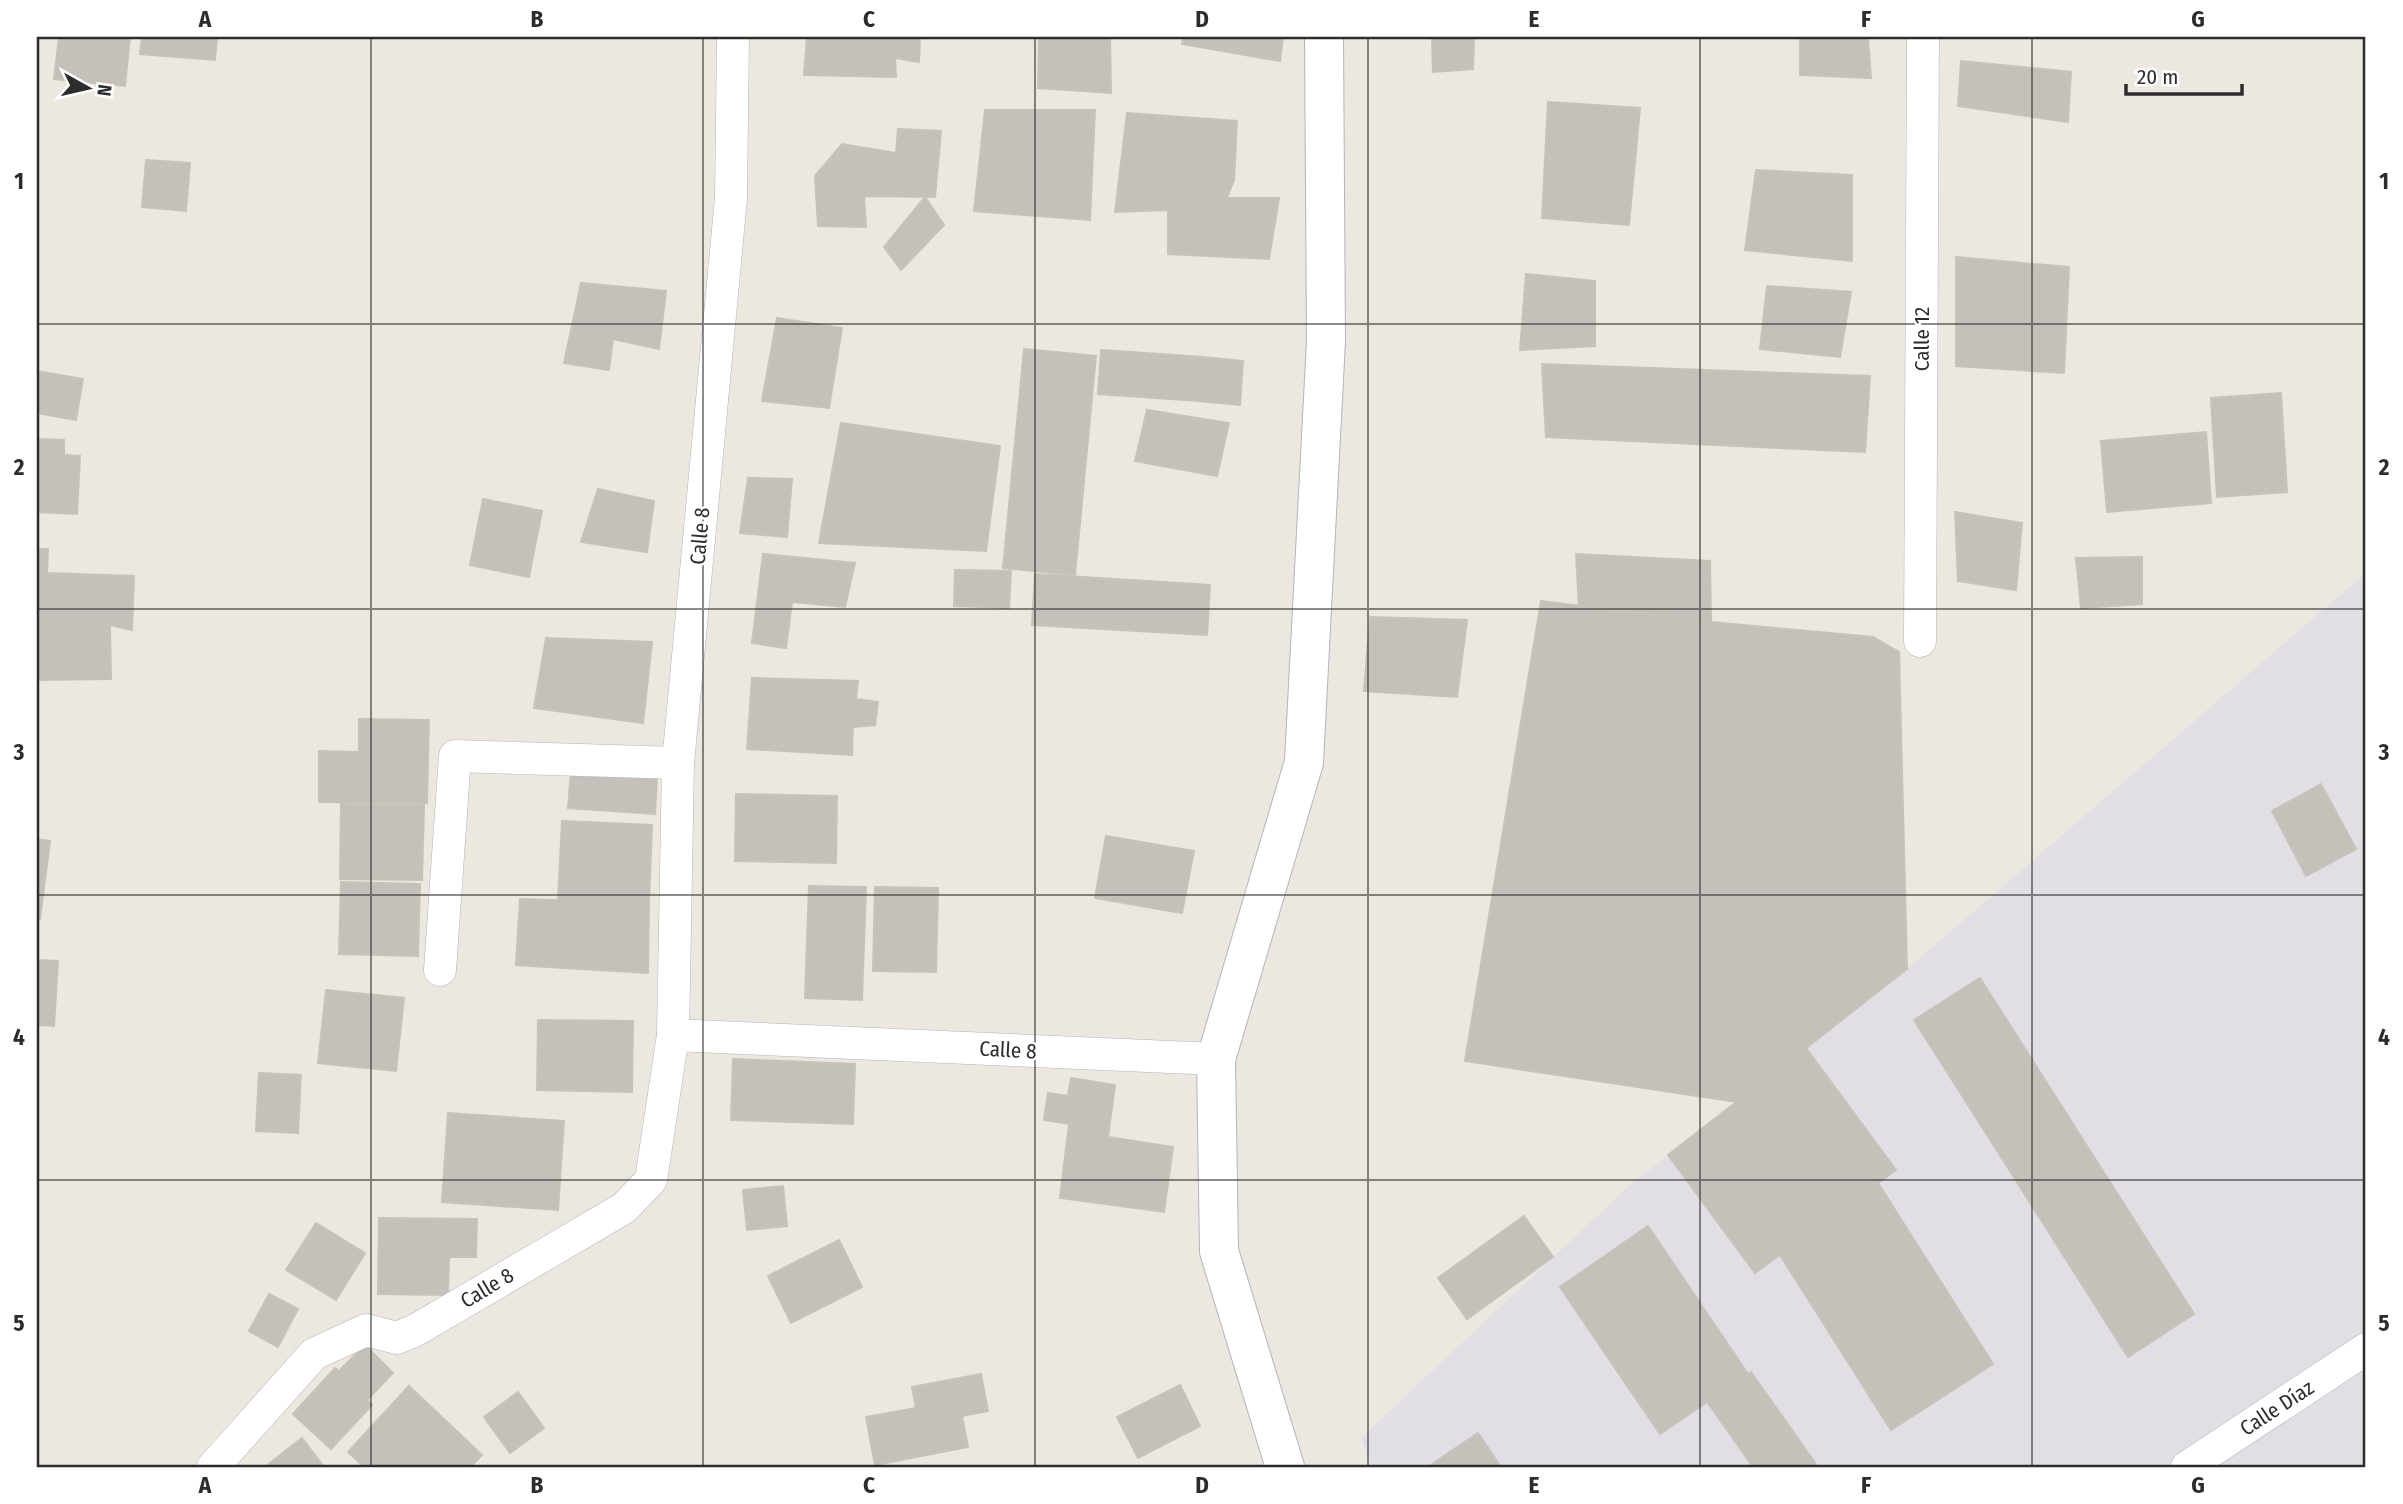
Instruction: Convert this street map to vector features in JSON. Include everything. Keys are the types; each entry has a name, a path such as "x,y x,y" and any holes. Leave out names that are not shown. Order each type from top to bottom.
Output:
{"street":[{"name":"Calle 8","path":"214,1467 314,1354 366,1330 397,1338 416,1330 624,1208 651,1180 673,1035 678,763 731,198 733,37"},
{"path":"1285,1467 1219,1251 1216,1059 1304,762 1326,341 1324,37"},
{"name":"Calle 12","path":"1920,642 1923,37"},
{"path":"440,970 455,756 678,763"},
{"name":"Calle 8","path":"673,1035 1216,1059"},
{"name":"Calle Díaz","path":"2187,1467 2366,1349"}],"shaded area":[{"path":"2366,573 2366,1467 1372,1467 1361,1438 1629,1186 1907,969"}],"building":[{"path":"59,37 130,37 125,86 54,79"},
{"path":"142,37 217,37 215,60 140,54"},
{"path":"807,37 920,37 919,62 895,58 896,77 804,75"},
{"path":"1039,37 1110,37 1111,93 1038,88"},
{"path":"1183,37 1283,37 1280,61 1182,44"},
{"path":"1432,37 1474,37 1473,69 1433,72"},
{"path":"1800,37 1868,37 1871,78 1800,75"},
{"path":"1961,61 2071,72 2068,122 1958,106"},
{"path":"1548,102 1640,108 1629,225 1542,218"},
{"path":"985,110 1095,110 1090,220 974,211"},
{"path":"1127,113 1237,121 1234,180 1168,176 1167,210 1115,212"},
{"path":"898,129 941,131 935,197 864,196 866,227 818,226 815,176 842,144 896,153"},
{"path":"146,160 190,163 186,211 142,207"},
{"path":"1756,170 1852,175 1852,261 1745,250"},
{"path":"1168,176 1234,180 1227,198 1279,198 1269,259 1168,254"},
{"path":"925,197 944,225 901,270 884,247"},
{"path":"1956,257 2069,267 2064,373 1956,366"},
{"path":"1526,274 1595,281 1595,346 1520,350"},
{"path":"581,283 666,291 659,349 613,339 609,370 564,363"},
{"path":"1767,286 1851,292 1840,357 1760,349"},
{"path":"777,318 842,328 829,408 762,401"},
{"path":"1024,349 1096,356 1075,575 1003,568"},
{"path":"1101,350 1202,357 1199,401 1098,394"},
{"path":"1202,357 1243,361 1240,405 1199,401"},
{"path":"1542,364 1870,376 1865,452 1546,437"},
{"path":"37,371 83,379 76,420 37,413"},
{"path":"2281,393 2287,492 2217,497 2211,398"},
{"path":"1147,410 1229,423 1217,476 1135,461"},
{"path":"841,423 1000,446 986,551 819,543"},
{"path":"2206,432 2211,503 2107,512 2101,441"},
{"path":"37,439 64,440 64,455 80,456 77,514 37,512"},
{"path":"748,478 792,479 787,537 740,533"},
{"path":"598,489 654,501 647,552 581,542"},
{"path":"483,499 542,511 529,577 470,565"},
{"path":"1955,512 2022,523 2016,590 1958,581"},
{"path":"37,549 48,549 47,573 134,576 132,630 110,625 37,626"},
{"path":"763,554 855,563 845,607 792,602 786,648 752,643"},
{"path":"1576,554 1710,561 1711,622 1579,607"},
{"path":"2142,557 2142,604 2081,608 2076,558"},
{"path":"955,570 1011,571 1009,608 954,606"},
{"path":"1035,574 1210,585 1207,635 1032,625"},
{"path":"1541,601 1711,622 1873,637 1899,652 1907,969 1737,1102 1465,1061"},
{"path":"1370,617 1467,620 1457,697 1364,691"},
{"path":"110,625 111,679 37,680 37,626"},
{"path":"546,638 652,642 643,723 534,708"},
{"path":"752,678 858,681 856,699 878,702 875,725 853,727 852,755 747,749"},
{"path":"359,719 429,720 427,803 319,802 319,751 359,752"},
{"path":"571,771 657,778 655,814 568,808"},
{"path":"2321,784 2356,849 2306,876 2272,811"},
{"path":"736,794 837,796 836,863 735,861"},
{"path":"341,804 424,805 422,880 340,879"},
{"path":"562,821 652,825 649,903 558,900"},
{"path":"1106,836 1194,851 1182,913 1095,898"},
{"path":"37,839 50,841 40,919 37,918"},
{"path":"341,882 420,884 418,956 339,954"},
{"path":"809,886 866,887 862,1000 805,998"},
{"path":"875,887 938,888 936,972 873,971"},
{"path":"520,899 649,903 648,973 516,965"},
{"path":"37,960 58,961 54,1026 37,1025"},
{"path":"1980,978 2194,1314 2128,1357 1914,1020"},
{"path":"326,990 404,998 396,1071 318,1063"},
{"path":"538,1020 633,1021 632,1092 537,1090"},
{"path":"1806,1048 1896,1170 1755,1273 1668,1155"},
{"path":"733,1059 855,1064 853,1124 731,1120"},
{"path":"259,1073 301,1075 298,1133 256,1131"},
{"path":"1071,1078 1115,1085 1108,1137 1173,1147 1164,1212 1060,1198 1069,1124 1044,1120 1048,1093 1068,1096"},
{"path":"448,1113 564,1121 558,1210 442,1202"},
{"path":"1878,1183 1993,1364 1891,1430 1780,1255"},
{"path":"783,1186 787,1226 747,1230 743,1190"},
{"path":"1524,1216 1553,1257 1467,1319 1438,1278"},
{"path":"379,1218 477,1219 476,1257 449,1257 448,1295 378,1294"},
{"path":"316,1223 365,1253 336,1300 286,1270"},
{"path":"1648,1226 1748,1374 1660,1434 1560,1287"},
{"path":"839,1240 862,1287 791,1323 768,1276"},
{"path":"269,1294 298,1309 278,1347 249,1331"},
{"path":"365,1345 393,1373 367,1400 372,1405 331,1449 293,1414 335,1368 339,1371"},
{"path":"1751,1372 1818,1467 1753,1467 1708,1403"},
{"path":"981,1374 988,1411 962,1416 968,1447 875,1465 866,1417 916,1408 912,1387"},
{"path":"1180,1385 1200,1426 1138,1458 1117,1417"},
{"path":"409,1386 482,1455 470,1467 364,1467 348,1452"},
{"path":"518,1392 544,1428 510,1453 484,1417"},
{"path":"1478,1433 1501,1467 1428,1467"},
{"path":"302,1438 324,1467 265,1467"}]}
